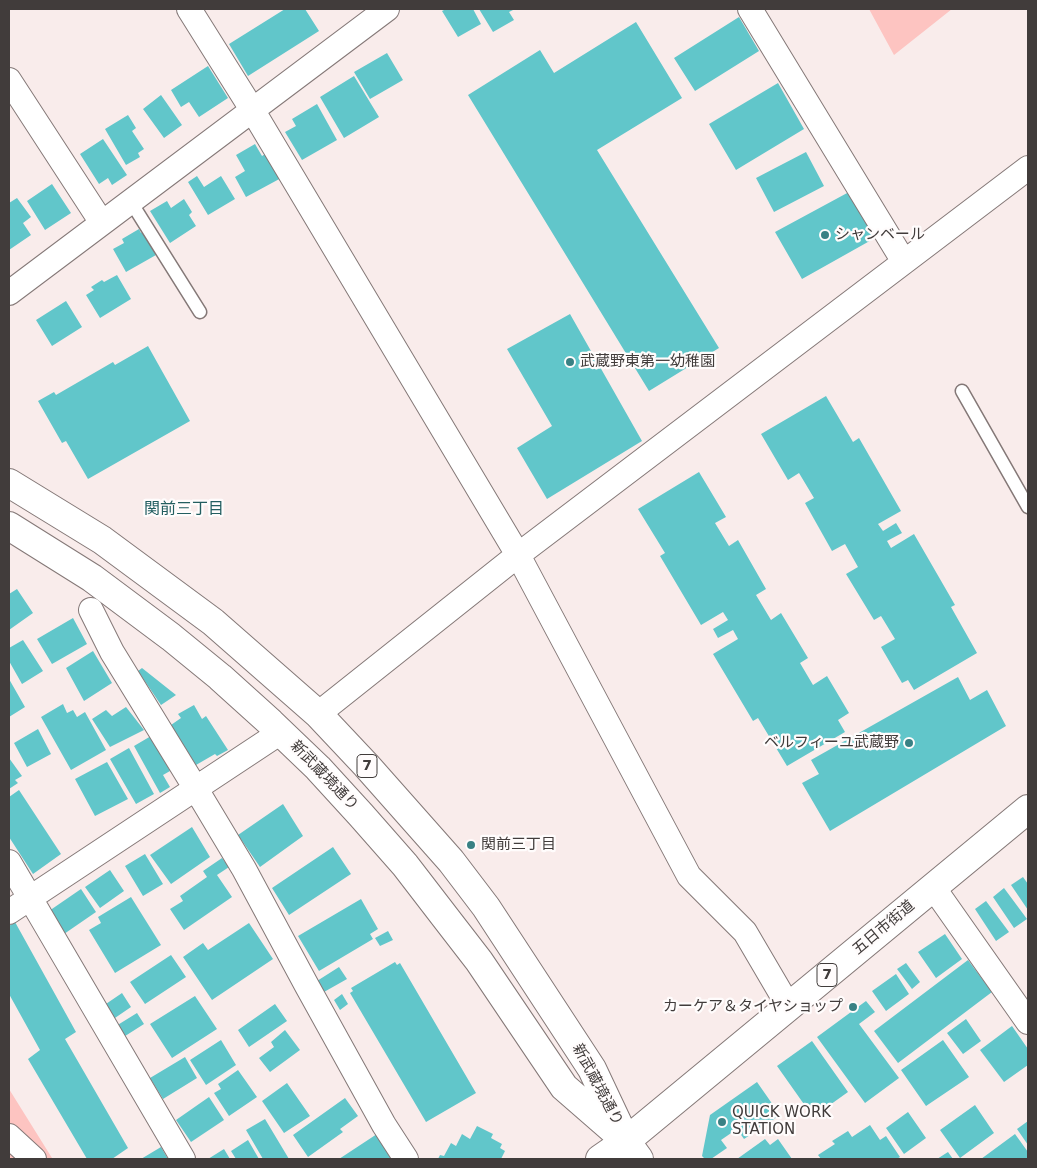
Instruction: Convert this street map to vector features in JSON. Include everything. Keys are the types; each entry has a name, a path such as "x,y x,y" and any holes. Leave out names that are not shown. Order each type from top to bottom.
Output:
{"main road":[{"name":"新武蔵境通り","path":"9,483 102,540 213,622 318,714 366,765 451,861 486,907 592,1069 633,1150"},
{"name":"新武蔵境通り","path":"9,526 92,578 171,637 281,732 318,768 362,814 405,865 479,961 564,1087 633,1150"},
{"name":"五日市街道","path":"600,1159 633,1150 789,1007 1028,809"}],"street":[{"path":"190,9 518,555 689,876 745,932 789,1007"},
{"path":"9,293 387,9"},
{"path":"750,9 904,262"},
{"path":"9,80 102,223"},
{"path":"318,714 518,555 1028,168"},
{"path":"91,610 112,652 244,869 384,1125 406,1159"},
{"path":"9,912 281,732"},
{"path":"9,862 183,1159"},
{"path":"933,887 1028,1022"},
{"path":"9,1136 34,1159"}],"lane":[{"path":"131,202 200,312"},
{"path":"962,391 1028,506"}],"shaded area":[{"path":"869,9 952,9 894,55"},
{"path":"9,1089 52,1158 54,1159 9,1159"}],"building":[{"path":"285,9 305,9 319,31 248,76 229,44"},
{"path":"446,9 473,9 481,24 458,37 442,11"},
{"path":"479,9 515,9 509,12 514,20 493,32"},
{"path":"739,17 759,51 695,91 674,58"},
{"path":"636,22 682,98 597,150 719,348 649,391 468,95 540,50 554,73"},
{"path":"387,53 403,80 370,99 354,72"},
{"path":"208,66 228,98 199,117 189,102 181,107 171,90"},
{"path":"354,76 379,117 344,138 320,97"},
{"path":"778,83 804,129 736,170 709,124"},
{"path":"161,95 182,125 164,138 143,109"},
{"path":"317,104 337,140 302,160 285,132 296,126 292,119"},
{"path":"128,115 136,128 132,131 144,149 138,153 140,157 126,165 105,129"},
{"path":"103,139 127,175 112,185 108,178 99,184 80,154"},
{"path":"255,144 262,156 270,151 283,177 246,197 235,177 245,171 236,155"},
{"path":"806,152 824,186 774,212 756,178"},
{"path":"197,176 204,187 221,176 235,199 208,215 188,182"},
{"path":"52,184 71,213 45,230 27,201"},
{"name":"シャンベール","path":"849,192 875,238 802,279 775,232"},
{"path":"17,198 31,217 23,223 31,235 9,250 9,203"},
{"path":"184,199 192,212 189,215 196,226 170,243 150,211 167,201 171,208"},
{"path":"139,229 141,233 144,232 156,255 126,272 113,249 124,243 122,239"},
{"path":"117,275 131,299 100,318 86,295 94,290 91,287 102,280 104,282"},
{"path":"66,301 82,327 52,346 36,320"},
{"path":"570,314 642,441 547,499 517,448 552,426 507,349"},
{"path":"148,346 190,421 88,479 66,441 62,443 38,401 54,392 56,395 113,362 115,365"},
{"path":"826,396 853,442 859,438 901,511 878,524 883,531 896,523 902,533 887,541 891,548 914,534 955,605 951,607 977,653 914,690 908,680 902,683 881,647 895,639 881,616 874,620 846,574 858,567 845,544 832,551 805,503 814,498 799,473 788,480 761,434"},
{"path":"699,472 726,517 715,523 729,546 738,540 766,589 756,595 771,620 781,613 808,658 800,663 813,685 827,676 849,713 838,720 845,732 787,766 758,718 753,721 713,654 738,639 733,630 718,638 713,629 728,620 723,612 701,625 660,556 665,553 638,509"},
{"path":"17,589 33,613 9,630 9,594"},
{"path":"73,618 87,644 52,664 37,639"},
{"path":"23,640 43,671 22,684 9,661 9,648"},
{"path":"93,651 112,683 84,701 66,668"},
{"path":"142,668 176,695 161,705 138,671"},
{"name":"ベルフィーユ武蔵野","path":"958,677 970,700 987,690 1006,726 830,831 802,783 819,774 811,760"},
{"path":"9,679 25,707 9,717"},
{"path":"63,704 67,713 73,710 77,717 85,712 106,750 71,770 41,717"},
{"path":"194,705 202,719 206,716 228,750 217,756 215,754 196,765 171,725 181,718 178,714"},
{"path":"126,707 144,730 110,747 92,719 106,710 112,716"},
{"path":"38,729 51,754 27,767 14,743"},
{"path":"151,736 170,771 163,775 170,787 160,793 134,746"},
{"path":"129,748 154,794 136,804 110,759"},
{"path":"9,758 22,776 15,780 18,783 9,789"},
{"path":"107,762 128,799 95,816 75,779"},
{"path":"19,790 61,854 33,874 9,837 9,797"},
{"path":"283,804 303,836 260,867 238,835"},
{"path":"192,827 210,857 171,884 150,855"},
{"path":"333,847 351,874 289,915 272,888"},
{"path":"145,854 163,884 143,896 125,866"},
{"path":"222,858 229,867 217,875 232,897 184,930 170,909 183,901 180,896 207,877 203,871"},
{"path":"110,870 124,891 100,908 85,887"},
{"path":"1023,877 1028,884 1028,910 1011,885"},
{"path":"1004,888 1027,919 1014,928 993,897"},
{"path":"81,889 96,912 64,934 49,911"},
{"path":"131,897 161,945 115,973 89,930 101,923 98,917"},
{"path":"361,899 378,929 370,934 373,939 319,971 298,936"},
{"path":"986,901 1009,932 996,941 975,909"},
{"path":"15,922 76,1032 65,1039 128,1148 112,1159 87,1159 28,1059 40,1050 9,994 9,926"},
{"path":"249,923 273,959 212,1000 183,957 203,943 208,950"},
{"path":"388,931 393,940 380,946 375,938"},
{"path":"945,934 962,959 936,978 918,952"},
{"path":"171,955 186,977 145,1004 130,982"},
{"path":"968,960 992,992 898,1063 874,1031"},
{"path":"395,962 397,965 400,963 476,1093 426,1122 350,993 353,991 351,988"},
{"path":"906,963 920,982 912,989 897,969"},
{"path":"339,967 347,979 324,992 317,981"},
{"path":"896,974 909,994 886,1011 872,991"},
{"path":"122,993 131,1007 112,1020 103,1006"},
{"path":"342,994 348,1004 340,1010 334,1000"},
{"path":"195,996 217,1029 172,1058 150,1024"},
{"path":"866,1001 875,1012 859,1024 899,1078 865,1103 817,1037"},
{"path":"275,1004 287,1021 249,1047 238,1030"},
{"path":"137,1013 144,1024 122,1038 116,1026"},
{"path":"966,1019 981,1041 963,1054 947,1033"},
{"path":"1012,1026 1028,1049 1028,1065 1004,1082 980,1050"},
{"path":"285,1030 300,1050 270,1072 259,1058 274,1047 271,1042"},
{"path":"221,1040 236,1065 206,1085 190,1060"},
{"path":"943,1040 969,1077 926,1106 901,1070"},
{"path":"812,1041 848,1092 813,1117 777,1066"},
{"path":"185,1057 197,1078 163,1099 150,1078"},
{"path":"238,1070 257,1097 229,1116 214,1093 221,1089 218,1084"},
{"path":"757,1082 780,1115 744,1139 737,1129 721,1140 727,1148 711,1159 705,1159 702,1156 710,1115"},
{"path":"287,1083 310,1116 284,1133 262,1101"},
{"path":"209,1097 224,1120 191,1142 176,1120"},
{"path":"345,1098 358,1116 340,1129 343,1132 308,1157 293,1135"},
{"path":"975,1105 994,1133 960,1158 940,1130"},
{"path":"908,1112 926,1138 904,1154 886,1128"},
{"path":"265,1119 289,1159 263,1159 246,1130"},
{"path":"1028,1121 1028,1145 1017,1129"},
{"path":"870,1125 880,1140 886,1136 900,1157 897,1159 821,1159 818,1155 835,1144 832,1141 848,1131 852,1137"},
{"path":"477,1126 493,1134 491,1138 502,1144 500,1148 505,1151 501,1159 438,1159 440,1155 444,1156 451,1143 456,1146 462,1134 470,1139"},
{"path":"377,1134 393,1159 339,1159"},
{"path":"1015,1134 1028,1152 1028,1159 981,1159"},
{"path":"765,1139 770,1145 778,1139 792,1159 737,1159"},
{"path":"248,1140 259,1159 236,1159 231,1151"},
{"path":"161,1147 168,1159 141,1159"},
{"path":"224,1149 230,1159 208,1159"},
{"path":"948,1152 953,1159 937,1159"}],"place":[{"name":"シャンベール","path":"825,235"},
{"name":"武蔵野東第一幼稚園","path":"570,362"},
{"name":"ベルフィーユ武蔵野","path":"909,743"},
{"name":"関前三丁目","path":"471,845"},
{"name":"カーケア＆タイヤショップ","path":"853,1007"},
{"name":"QUICK WORK STATION","path":"722,1122"}],"district":[{"name":"関前三丁目","path":"184,510"}]}
